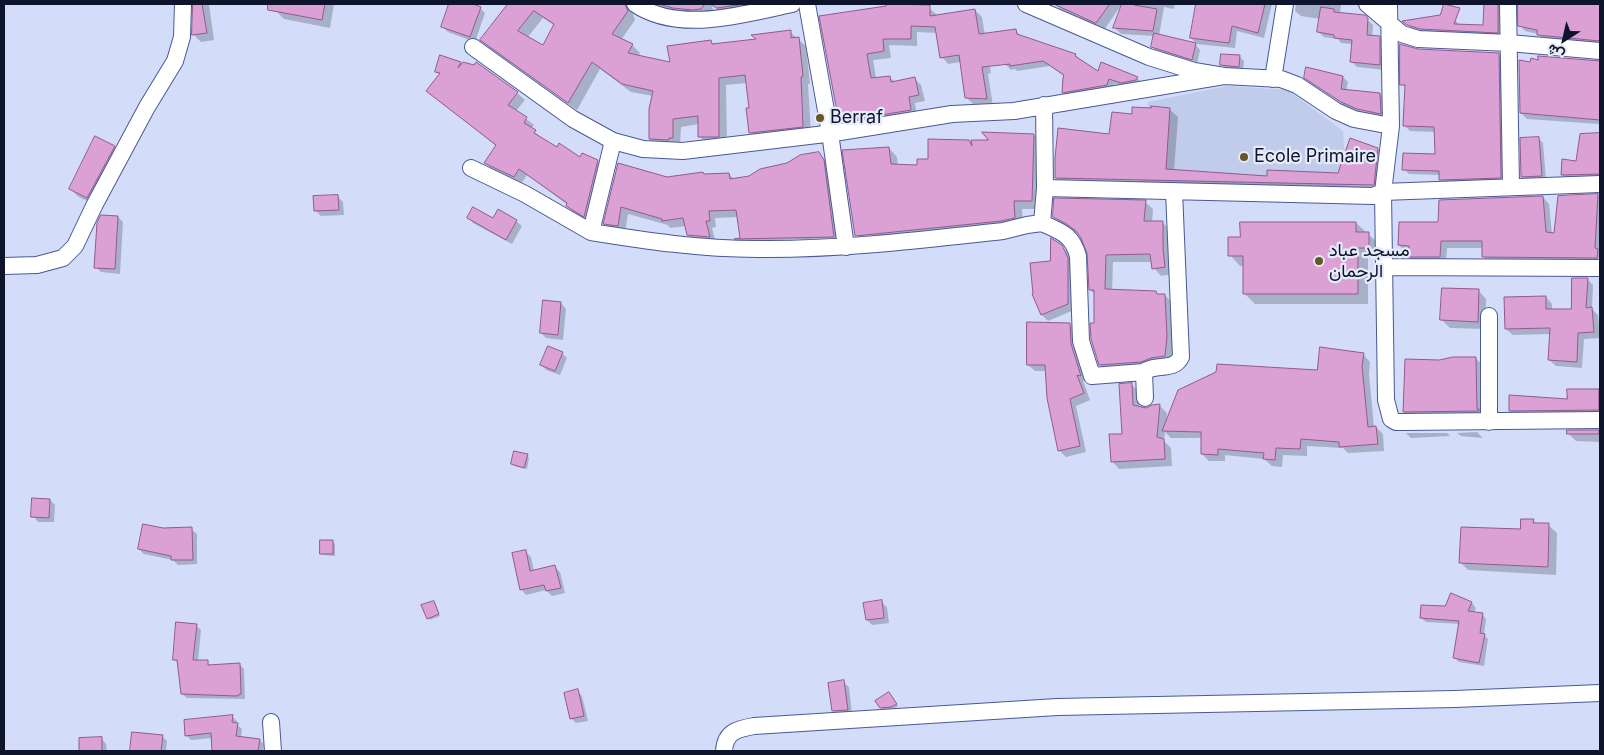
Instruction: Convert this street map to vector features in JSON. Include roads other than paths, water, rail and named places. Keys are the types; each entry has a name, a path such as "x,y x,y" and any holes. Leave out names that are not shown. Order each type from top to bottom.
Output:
{"street":[{"path":"4,266 37,265 63,258 75,246 94,204 147,107 175,61 182,37 183,4"},
{"path":"635,4 660,15 687,20 733,17 792,4"},
{"path":"807,4 830,133 846,247"},
{"path":"1026,4 1148,57 1194,71 1224,76 1281,79 1297,85 1336,112 1354,119 1391,126"},
{"path":"1273,79 1285,4"},
{"path":"1508,4 1511,186"},
{"path":"1380,6 1389,24 1391,126 1383,192 1386,400 1391,419 1396,422 1600,420"},
{"path":"1389,24 1402,34 1418,39 1509,43 1600,51"},
{"path":"473,47 573,119 613,141 643,149 683,151 830,133 952,114 1006,111 1044,106 1224,76"},
{"path":"1042,224 1045,188 1044,106"},
{"path":"591,232 613,141"},
{"path":"471,168 525,194 591,232 700,246 757,249 846,247 1003,231 1027,225 1042,224 1066,235 1075,244 1078,256 1081,341 1092,376 1144,372 1151,368 1174,365 1179,362 1181,357 1174,191"},
{"path":"1045,188 1373,196 1383,192 1600,184"},
{"path":"1384,267 1600,268"},
{"path":"1489,316 1489,422"},
{"path":"1144,372 1145,398"},
{"path":"724,751 724,744 728,736 737,729 754,726 1057,707 1455,699 1600,693"},
{"path":"272,722 273,751"}],"place":[{"name":"Berraf","path":"820,118"},
{"name":"Ecole Primaire","path":"1244,157"},
{"name":"مسجد عباد الرحمان","path":"1319,261"}]}
